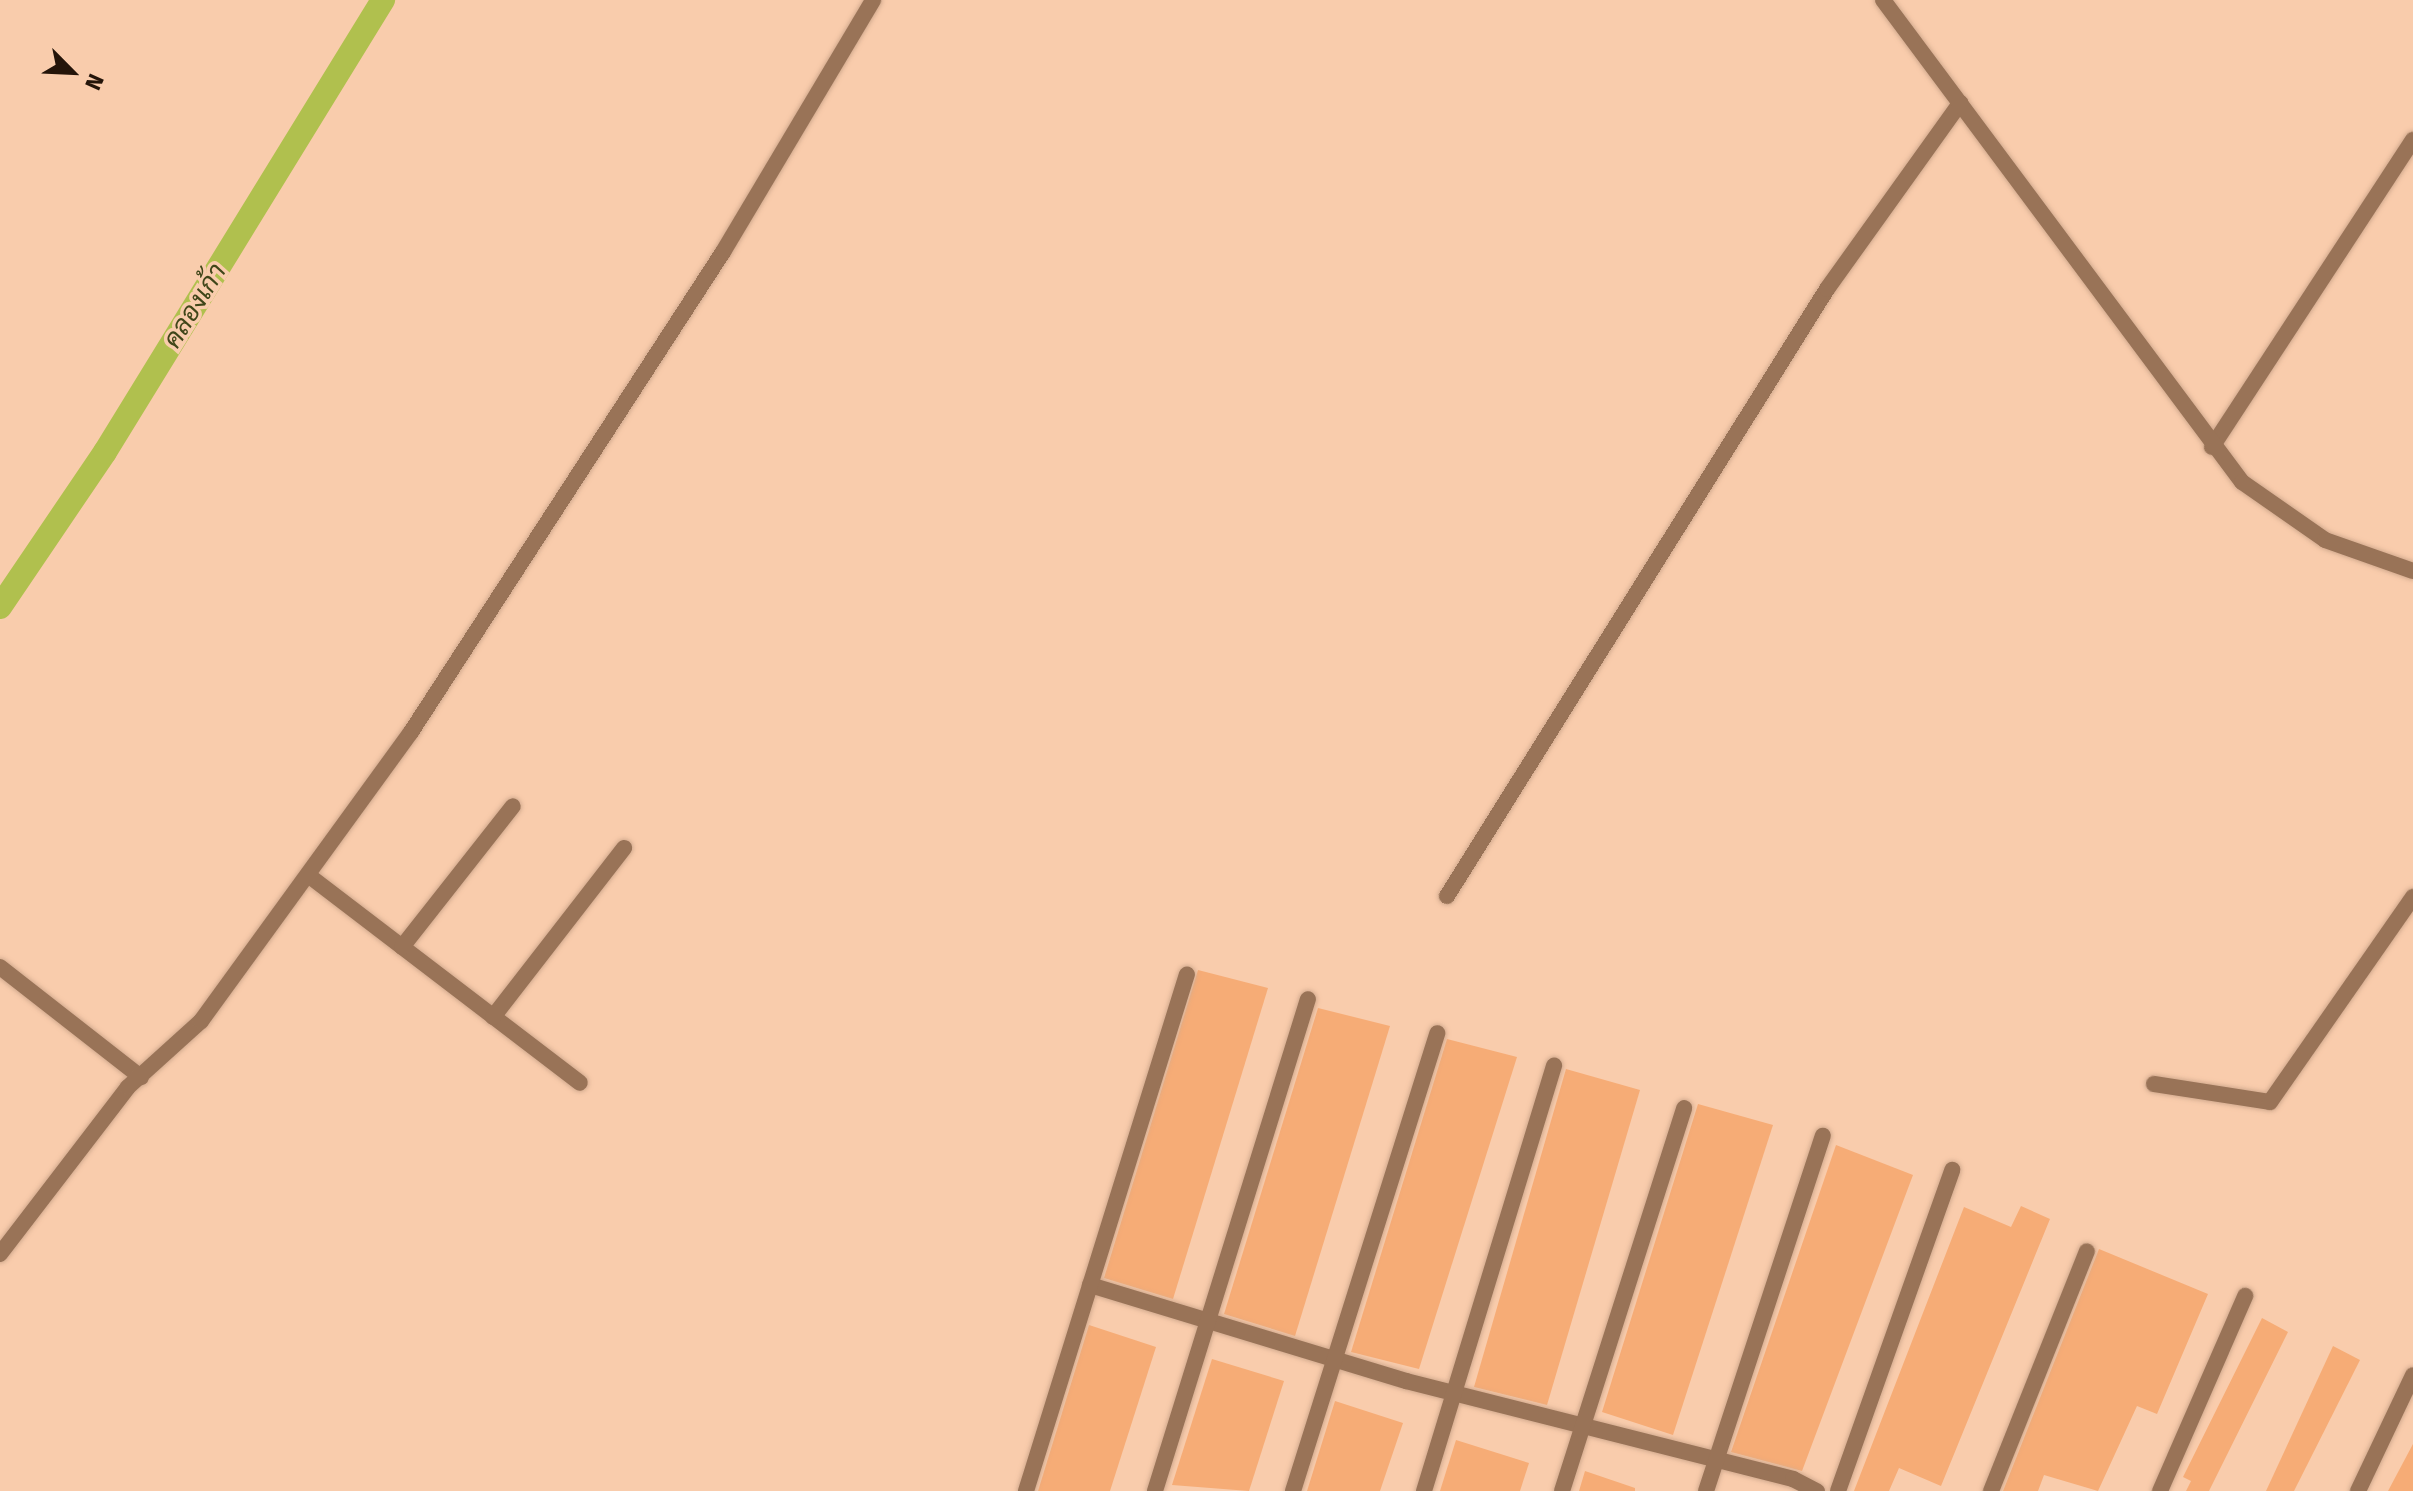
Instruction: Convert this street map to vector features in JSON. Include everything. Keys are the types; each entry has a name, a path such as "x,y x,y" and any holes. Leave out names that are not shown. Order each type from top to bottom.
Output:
{"street":[{"path":"0,1254 141,1077 201,1021 411,732 723,252 873,0"},
{"path":"1883,0 2212,447 2276,509 2325,540 2413,571"},
{"path":"1447,896 1818,302 1960,103"},
{"path":"2212,447 2413,140"},
{"path":"402,947 513,806"},
{"path":"493,1017 624,848"},
{"path":"308,875 580,1083"},
{"path":"2154,1084 2270,1102 2413,897"},
{"path":"0,967 141,1077"},
{"path":"1026,1491 1187,974"},
{"path":"1155,1491 1308,999"},
{"path":"1293,1491 1437,1033"},
{"path":"1424,1491 1554,1065"},
{"path":"1562,1491 1684,1108"},
{"path":"1706,1491 1823,1136"},
{"path":"1838,1491 1952,1170"},
{"path":"1991,1491 2087,1251"},
{"path":"1090,1285 1454,1394 1717,1459 1817,1491"},
{"path":"2160,1491 2245,1296"},
{"path":"2358,1491 2413,1375"}],"building":[{"path":"1198,970 1268,988 1173,1299 1104,1278"},
{"path":"1318,1008 1390,1026 1295,1336 1224,1314"},
{"path":"1447,1039 1517,1057 1419,1369 1351,1352"},
{"path":"1566,1069 1640,1090 1547,1405 1474,1387"},
{"path":"1698,1104 1773,1125 1673,1435 1602,1412"},
{"path":"1836,1145 1913,1175 1802,1471 1731,1452"},
{"path":"2021,1206 2050,1219 1941,1486 1899,1468 1889,1491 1854,1491 1964,1207 2011,1227"},
{"path":"2099,1249 2208,1294 2157,1414 2137,1406 2098,1491 2044,1475 2038,1491 2003,1491"},
{"path":"2262,1318 2288,1332 2209,1491 2186,1491 2191,1481 2183,1477"},
{"path":"1089,1325 1156,1347 1110,1491 1038,1491"},
{"path":"2333,1346 2360,1360 2294,1491 2266,1491"},
{"path":"1212,1359 1284,1381 1249,1491 1172,1485"},
{"path":"1335,1401 1403,1423 1380,1491 1307,1491"},
{"path":"1456,1440 1529,1463 1520,1491 1440,1491"},
{"path":"2413,1444 2413,1491 2388,1491"},
{"path":"1585,1471 1635,1488 1635,1491 1579,1491"}],"waterway":[{"name":"คลองเก้า","path":"0,607 105,452 383,0"}]}
